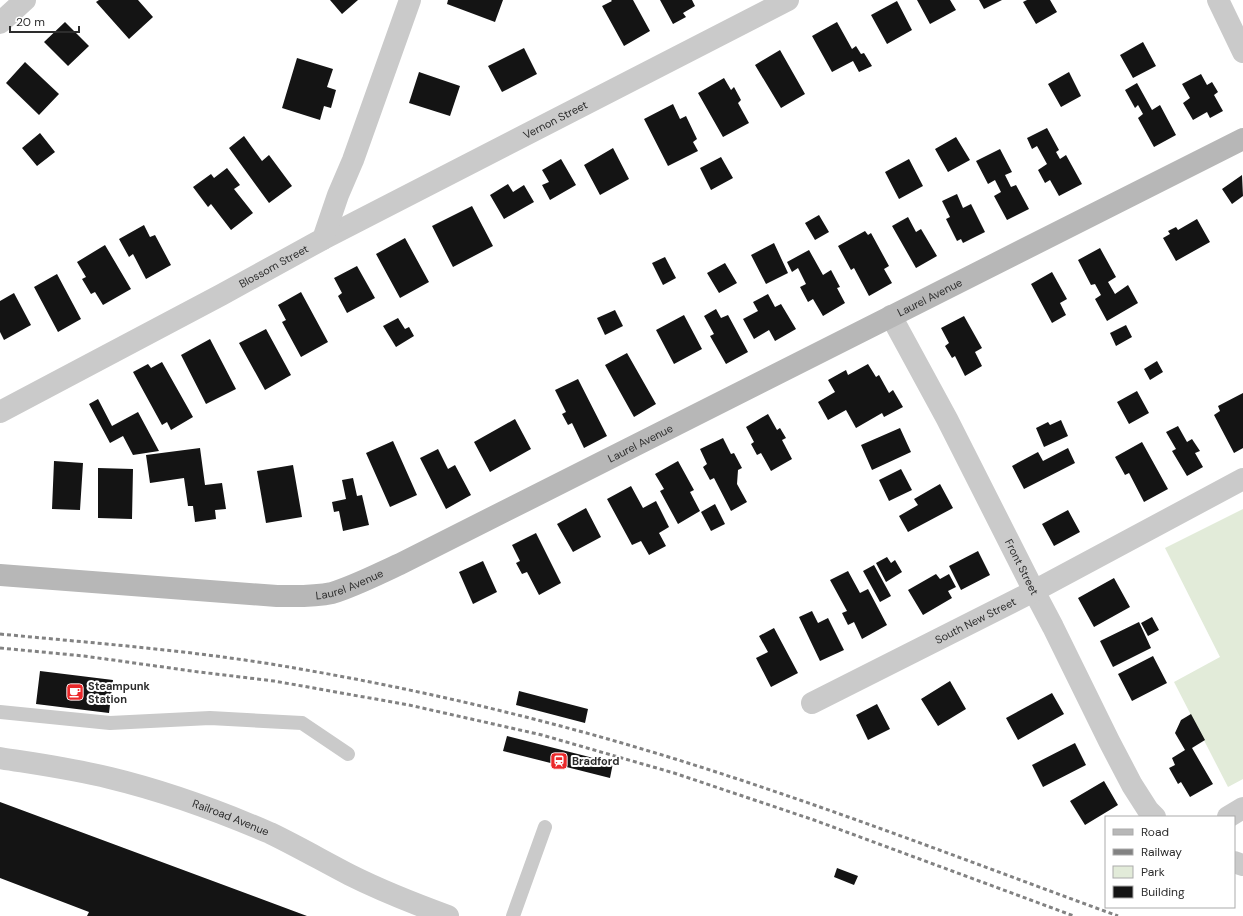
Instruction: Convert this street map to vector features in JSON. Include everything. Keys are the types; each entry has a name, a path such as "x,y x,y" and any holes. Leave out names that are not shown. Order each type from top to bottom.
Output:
{"main road":[{"name":"Laurel Avenue","path":"0,575 277,596 306,596 331,593 366,580 400,564 1243,139"}],"street":[{"path":"0,23 25,0"},
{"path":"323,239 338,195 356,152 410,0"},
{"name":"Vernon Street","path":"323,239 788,0"},
{"path":"1218,0 1243,52"},
{"name":"Blossom Street","path":"0,412 323,239"},
{"name":"Front Street","path":"891,316 947,419 1034,591 1054,626 1109,741 1132,785 1148,810 1154,816"},
{"name":"South New Street","path":"812,703 1034,591 1243,479"},
{"name":"Railroad Avenue","path":"0,758 68,769 111,778 164,793 220,813 270,834 389,893 448,916"},
{"path":"1230,816 1243,808"}],"lane":[{"path":"0,712 110,723 210,718 302,723 348,754"},
{"path":"513,916 545,827"}],"green space":[{"path":"1243,509 1243,779 1228,787 1174,682 1220,657 1165,548"}],"building":[{"path":"99,0 138,0 153,17 129,39 96,2"},
{"path":"330,0 358,0 342,14"},
{"path":"448,0 503,0 495,22 447,4"},
{"path":"611,0 633,0 650,31 624,46 602,6 612,1"},
{"path":"660,0 692,0 695,6 683,13 686,17 673,24"},
{"path":"917,0 950,0 956,10 930,24"},
{"path":"979,0 1002,0 984,9"},
{"path":"1027,0 1050,0 1057,12 1036,24 1023,2"},
{"path":"897,1 912,30 887,44 871,15"},
{"path":"65,22 89,46 68,66 44,42"},
{"path":"837,22 852,49 856,46 861,54 864,53 872,66 859,72 853,61 832,72 812,36"},
{"path":"1143,42 1156,66 1133,78 1120,55"},
{"path":"524,48 537,74 502,92 488,66"},
{"path":"780,50 805,94 781,108 755,65"},
{"path":"297,58 333,69 327,87 336,90 331,108 324,106 320,120 282,108"},
{"path":"25,62 59,94 39,115 6,83"},
{"path":"419,72 460,86 450,116 409,103"},
{"path":"1069,72 1081,96 1061,107 1048,84"},
{"path":"1201,74 1207,85 1212,82 1218,92 1214,95 1223,111 1210,118 1207,112 1193,120 1183,103 1190,98 1182,84"},
{"path":"724,78 731,90 734,87 741,100 738,103 749,123 723,137 698,93"},
{"path":"1137,83 1152,110 1160,105 1176,135 1154,147 1138,118 1143,114 1138,105 1135,108 1125,90"},
{"path":"673,104 680,119 686,116 697,139 693,142 698,151 668,166 644,119"},
{"path":"1047,128 1059,150 1056,152 1060,159 1066,155 1082,184 1059,196 1050,180 1045,183 1038,170 1047,164 1037,146 1032,149 1027,138"},
{"path":"40,133 55,152 37,166 22,148"},
{"path":"244,136 262,161 269,155 292,186 269,203 229,148"},
{"path":"956,137 970,160 948,172 935,149"},
{"path":"613,148 629,179 600,195 584,165"},
{"path":"1000,149 1012,172 1005,175 1011,187 1016,185 1029,209 1007,220 994,196 1001,192 995,180 988,184 976,161"},
{"path":"721,157 733,178 711,190 700,168"},
{"path":"561,159 576,185 550,200 542,185 549,182 542,170"},
{"path":"909,159 923,186 899,199 885,172"},
{"path":"227,168 240,185 234,189 253,213 231,230 211,204 208,207 193,187 211,174 214,178"},
{"path":"1242,175 1243,196 1232,204 1222,189"},
{"path":"508,184 513,192 524,185 534,202 504,219 490,195"},
{"path":"957,194 963,208 971,204 985,232 963,243 961,239 957,241 946,219 950,217 942,201"},
{"path":"472,206 493,246 453,267 432,226"},
{"path":"819,215 829,232 815,240 805,223"},
{"path":"908,217 916,232 921,229 937,256 916,268 892,226"},
{"path":"1197,219 1210,242 1176,261 1163,238 1170,234 1168,231 1176,227 1178,230"},
{"path":"144,225 150,237 155,235 171,265 146,279 133,254 129,257 119,239"},
{"path":"865,231 868,235 871,233 889,266 884,269 892,283 869,296 854,268 851,270 838,246"},
{"path":"405,238 429,282 400,298 376,254"},
{"path":"774,243 788,273 766,284 751,255"},
{"path":"105,245 131,289 103,305 95,292 91,294 82,279 86,277 77,262"},
{"path":"1100,248 1116,277 1108,282 1115,294 1128,285 1138,303 1107,321 1095,299 1101,295 1095,284 1091,285 1078,260"},
{"path":"809,250 823,275 831,270 840,287 837,288 845,303 823,316 813,299 808,302 800,287 806,284 798,268 792,272 787,262"},
{"path":"665,257 676,278 663,285 652,263"},
{"path":"725,263 737,283 719,293 707,273"},
{"path":"357,266 375,298 347,313 338,296 342,293 334,278"},
{"path":"1052,272 1067,299 1060,303 1066,315 1052,323 1031,284"},
{"path":"57,274 81,319 58,332 34,287"},
{"path":"301,292 328,342 301,357 282,322 286,320 278,305"},
{"path":"14,293 31,325 4,340 0,332 0,301"},
{"path":"768,294 775,307 781,304 796,329 775,341 769,330 754,339 743,319 758,311 753,302"},
{"path":"716,309 721,318 728,315 748,352 726,364 710,336 714,334 704,316"},
{"path":"615,310 623,326 605,335 597,318"},
{"path":"684,315 702,349 674,364 656,330"},
{"path":"964,316 982,348 975,352 982,366 965,376 955,356 952,358 945,346 949,343 941,328"},
{"path":"398,318 405,329 409,327 414,336 396,347 383,326"},
{"path":"1126,325 1132,337 1116,346 1110,333"},
{"path":"266,329 291,375 265,390 239,343"},
{"path":"210,339 236,389 206,404 181,355"},
{"path":"627,353 656,404 634,417 605,365"},
{"path":"1157,361 1163,372 1150,380 1144,369"},
{"path":"162,362 193,417 171,430 167,422 162,425 133,372 148,364 151,368"},
{"path":"868,364 876,377 879,375 889,393 893,390 903,407 884,417 882,413 856,428 846,410 828,420 818,402 835,392 828,380 846,370 848,375"},
{"path":"578,379 607,436 584,448 572,423 568,425 562,414 566,412 555,390"},
{"path":"1137,391 1149,413 1129,424 1117,402"},
{"path":"1243,393 1243,448 1234,453 1214,415 1220,411 1218,406"},
{"path":"98,399 112,426 138,412 159,451 133,455 123,436 110,443 89,404"},
{"path":"768,414 777,430 780,428 786,438 782,440 792,459 771,471 761,453 757,455 751,444 754,442 746,427"},
{"path":"515,419 531,449 490,472 474,442"},
{"path":"1061,420 1068,436 1044,447 1036,428 1048,422 1050,425"},
{"path":"1178,426 1187,442 1192,439 1200,451 1195,453 1203,467 1187,476 1172,451 1176,449 1166,432"},
{"path":"900,428 911,452 872,470 861,445"},
{"path":"723,438 731,454 734,453 742,468 738,470 737,484 747,502 731,511 714,478 710,480 703,467 707,464 700,449"},
{"path":"393,441 417,495 390,507 366,453"},
{"path":"1142,442 1168,489 1144,502 1129,473 1125,475 1115,457"},
{"path":"200,448 205,485 222,483 226,509 215,510 216,519 195,522 193,506 188,506 184,478 150,483 146,455"},
{"path":"1068,448 1075,463 1024,489 1012,466 1038,452 1043,461"},
{"path":"438,449 448,469 455,465 471,495 446,509 420,458"},
{"path":"54,461 83,463 80,510 52,509"},
{"path":"678,461 694,490 690,492 700,511 678,524 660,491 664,489 655,474"},
{"path":"293,465 302,517 266,523 257,471"},
{"path":"98,468 133,469 132,519 98,518"},
{"path":"901,469 912,490 889,501 879,480"},
{"path":"353,478 357,496 362,495 369,525 343,531 339,511 334,512 332,502 346,499 342,480"},
{"path":"940,484 953,508 908,532 899,516 918,505 914,499"},
{"path":"631,486 643,508 656,501 669,527 659,533 666,546 649,555 641,541 632,545 607,499"},
{"path":"715,504 725,524 711,531 701,512"},
{"path":"586,508 601,537 573,552 557,524"},
{"path":"1068,510 1080,532 1054,546 1042,524"},
{"path":"536,533 561,583 539,595 527,572 522,574 516,563 520,561 512,545"},
{"path":"978,551 990,575 961,590 949,566"},
{"path":"887,557 891,563 895,560 902,572 886,582 876,563"},
{"path":"483,561 497,592 473,604 459,572"},
{"path":"874,565 891,596 880,602 863,571"},
{"path":"848,571 860,593 868,589 887,625 862,639 854,622 848,625 842,613 847,611 830,580"},
{"path":"936,574 940,579 949,574 956,587 948,591 952,598 923,615 908,590"},
{"path":"1114,578 1130,607 1094,627 1078,598"},
{"path":"812,611 818,623 828,618 844,650 820,661 799,617"},
{"path":"1152,617 1159,630 1148,636 1141,623"},
{"path":"1139,622 1151,648 1113,667 1100,641"},
{"path":"774,628 798,673 771,687 756,658 768,652 759,636"},
{"path":"1153,656 1167,683 1132,701 1118,674"},
{"name":"Steampunk Station","path":"40,671 113,680 109,713 36,704"},
{"path":"950,681 966,709 938,726 921,699"},
{"path":"519,691 588,709 585,723 516,705"},
{"path":"1052,693 1064,714 1018,740 1006,718"},
{"path":"877,704 890,729 868,740 856,715"},
{"path":"1191,714 1205,740 1192,748 1213,784 1190,797 1181,782 1178,784 1169,768 1175,765 1172,758 1185,750 1175,733 1181,720"},
{"path":"507,736 613,763 610,778 503,751"},
{"path":"1075,743 1086,765 1043,787 1032,765"},
{"path":"1104,781 1118,805 1085,825 1070,801"},
{"path":"0,802 307,916 87,916 89,912 0,878"},
{"path":"837,868 858,876 854,885 834,877"}],"railway":[{"path":"0,634 174,651 277,665 412,690 545,722 618,742 762,787 905,837 1118,916"},
{"path":"0,648 84,656 274,681 409,705 542,735 674,773 814,820 1074,916"}],"place":[{"name":"Steampunk Station","path":"75,692"},
{"name":"Bradford","path":"559,761"}]}
